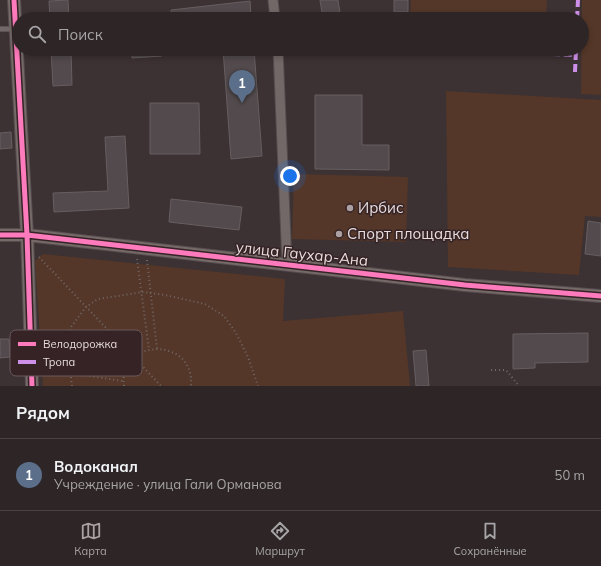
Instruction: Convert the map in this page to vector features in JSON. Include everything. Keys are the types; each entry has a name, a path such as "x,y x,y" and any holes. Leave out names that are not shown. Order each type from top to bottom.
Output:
{"street":[{"path":"14,0 15,12"},
{"path":"273,0 274,12"},
{"path":"17,56 27,235 30,330"},
{"path":"278,56 287,264"},
{"name":"улица Гаухар-Ана","path":"0,235 27,235 465,285 601,296"},
{"path":"32,376 32,386"}],"lane":[{"path":"0,29 12,29"}],"path":[{"path":"36,255 107,330"},
{"path":"137,259 149,350"},
{"path":"147,260 157,349"},
{"path":"70,330 71,326 86,308 98,299 151,293 205,304 224,316 236,333 248,357 258,386"},
{"path":"142,354 149,350 157,349 164,349 175,353 184,361 189,370 191,386"},
{"path":"142,366 161,386"},
{"path":"491,370 506,370 519,386"},
{"path":"70,376 72,386"},
{"path":"90,376 123,381"},
{"path":"124,376 124,386"}],"shaded area":[{"path":"411,0 547,0 546,12 410,12"},
{"path":"582,0 601,0 601,95 581,94 581,56 589,56 589,12 582,12"},
{"path":"446,91 601,100 601,217 585,216 579,275 448,267"},
{"name":"Ирбис","path":"294,174 408,177 406,242 292,239"},
{"path":"43,254 285,279 283,321 403,311 410,386 43,386 42,376 142,376 142,330 39,330 35,261"}],"building":[{"path":"68,0 69,12 50,12 49,1"},
{"path":"320,0 338,0 340,12 322,12"},
{"path":"394,0 408,0 408,12 394,12"},
{"path":"250,1 251,12 171,12 171,10"},
{"path":"51,56 71,56 72,85 53,86"},
{"path":"132,56 162,56 132,58"},
{"path":"224,56 255,56 262,156 231,159"},
{"path":"315,95 362,95 362,145 389,145 389,170 315,169"},
{"path":"150,103 199,103 200,154 150,154"},
{"path":"11,132 12,148 0,149 0,133"},
{"path":"125,136 129,208 54,212 53,193 108,191 105,137"},
{"path":"171,199 242,207 239,230 169,222"},
{"path":"588,221 601,223 601,256 585,254"},
{"path":"588,333 588,362 535,363 535,368 513,369 513,334"},
{"path":"0,339 9,339 10,357 0,358"},
{"path":"426,350 429,386 416,386 413,351"}],"marked path":[{"path":"577,12 578,0"},
{"path":"575,72 576,56"}],"cycle path":[{"path":"14,0 15,12"},
{"path":"17,56 27,235 30,330"},
{"path":"0,235 27,235 465,285 601,296"},
{"path":"32,376 32,386"}],"place":[{"name":"Водоканал","path":"242,103"},
{"name":"Ирбис","path":"350,208"},
{"name":"Спорт площадка","path":"339,234"}]}
